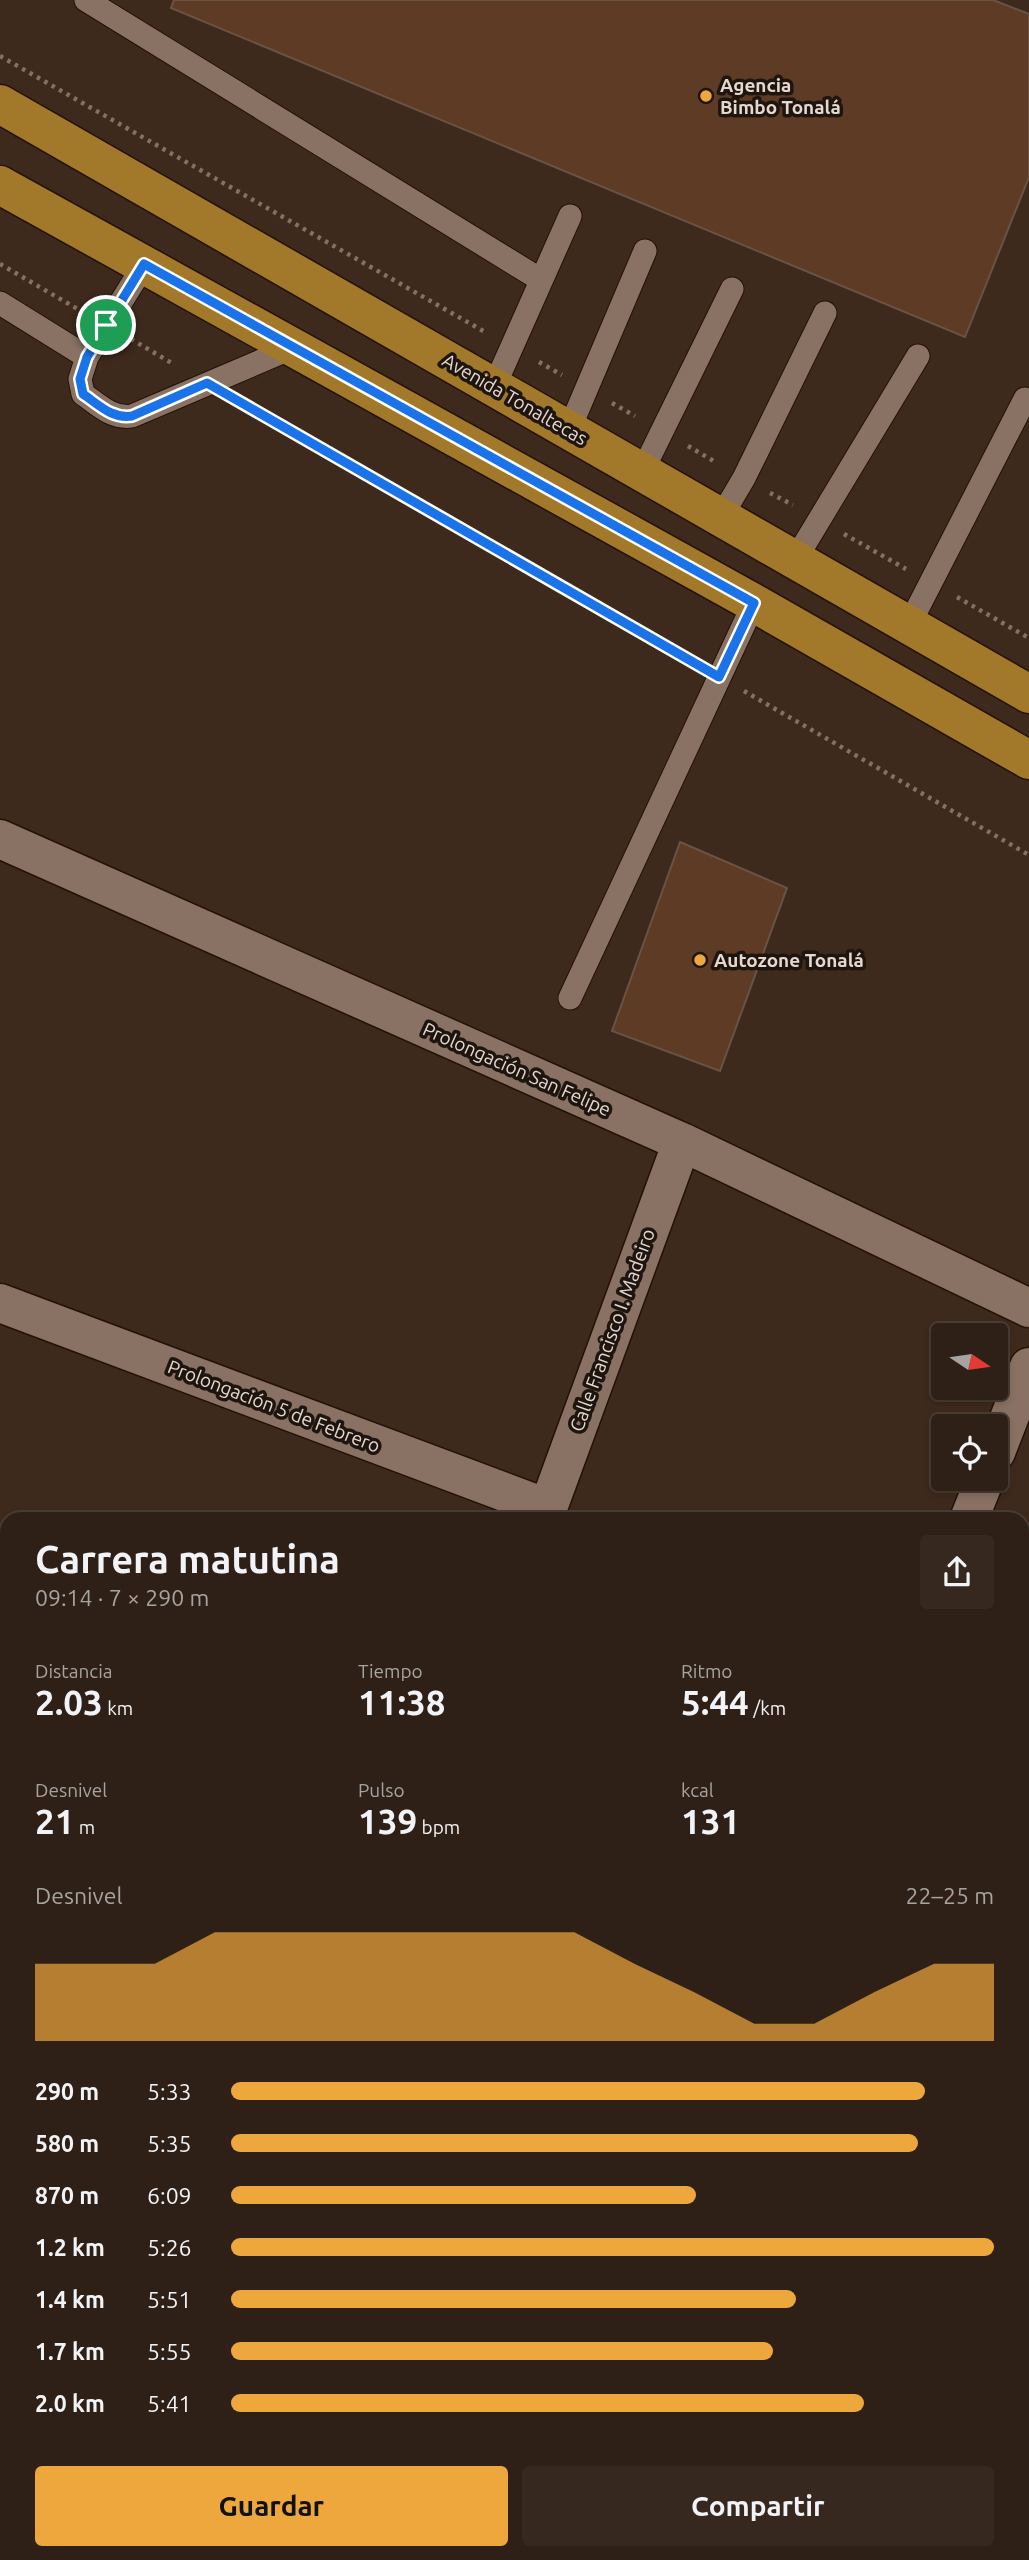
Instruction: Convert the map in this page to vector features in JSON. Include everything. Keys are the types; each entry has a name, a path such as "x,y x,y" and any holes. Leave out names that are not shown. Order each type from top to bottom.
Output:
{"main road":[{"name":"Avenida Tonaltecas","path":"0,104 1029,694"},
{"path":"0,185 754,603 1029,760"}],"street":[{"name":"Prolongación San Felipe","path":"0,839 682,1142 1029,1308"},
{"name":"Calle Francisco I. Madeiro","path":"546,1512 682,1142"},
{"name":"Prolongación 5 de Febrero","path":"0,1303 540,1512"},
{"path":"1008,1421 1029,1367"},
{"path":"972,1512 980,1491"}],"lane":[{"path":"86,0 541,280"},
{"path":"494,387 570,216"},
{"path":"569,430 645,251"},
{"path":"144,264 87,357 80,379 83,394 112,415 132,416 294,347"},
{"path":"642,472 732,289"},
{"path":"0,303 87,357"},
{"path":"721,517 744,478 825,313"},
{"path":"795,560 918,356"},
{"path":"909,625 1025,399"},
{"path":"570,998 754,603"}],"path":[{"path":"0,264 1029,855"}],"building":[{"name":"Agencia Bimbo Tonalá","path":"174,0 993,0 1029,14 1029,177 965,337 171,8"},
{"name":"Autozone Tonalá","path":"680,842 787,888 720,1071 612,1031"}],"place":[{"name":"Agencia Bimbo Tonalá","path":"706,96"},
{"name":"Autozone Tonalá","path":"700,960"}],"route":[{"path":"144,264 754,603 719,677 207,383 132,416 112,415 83,394 80,379 87,357 106,325 144,264"}]}
